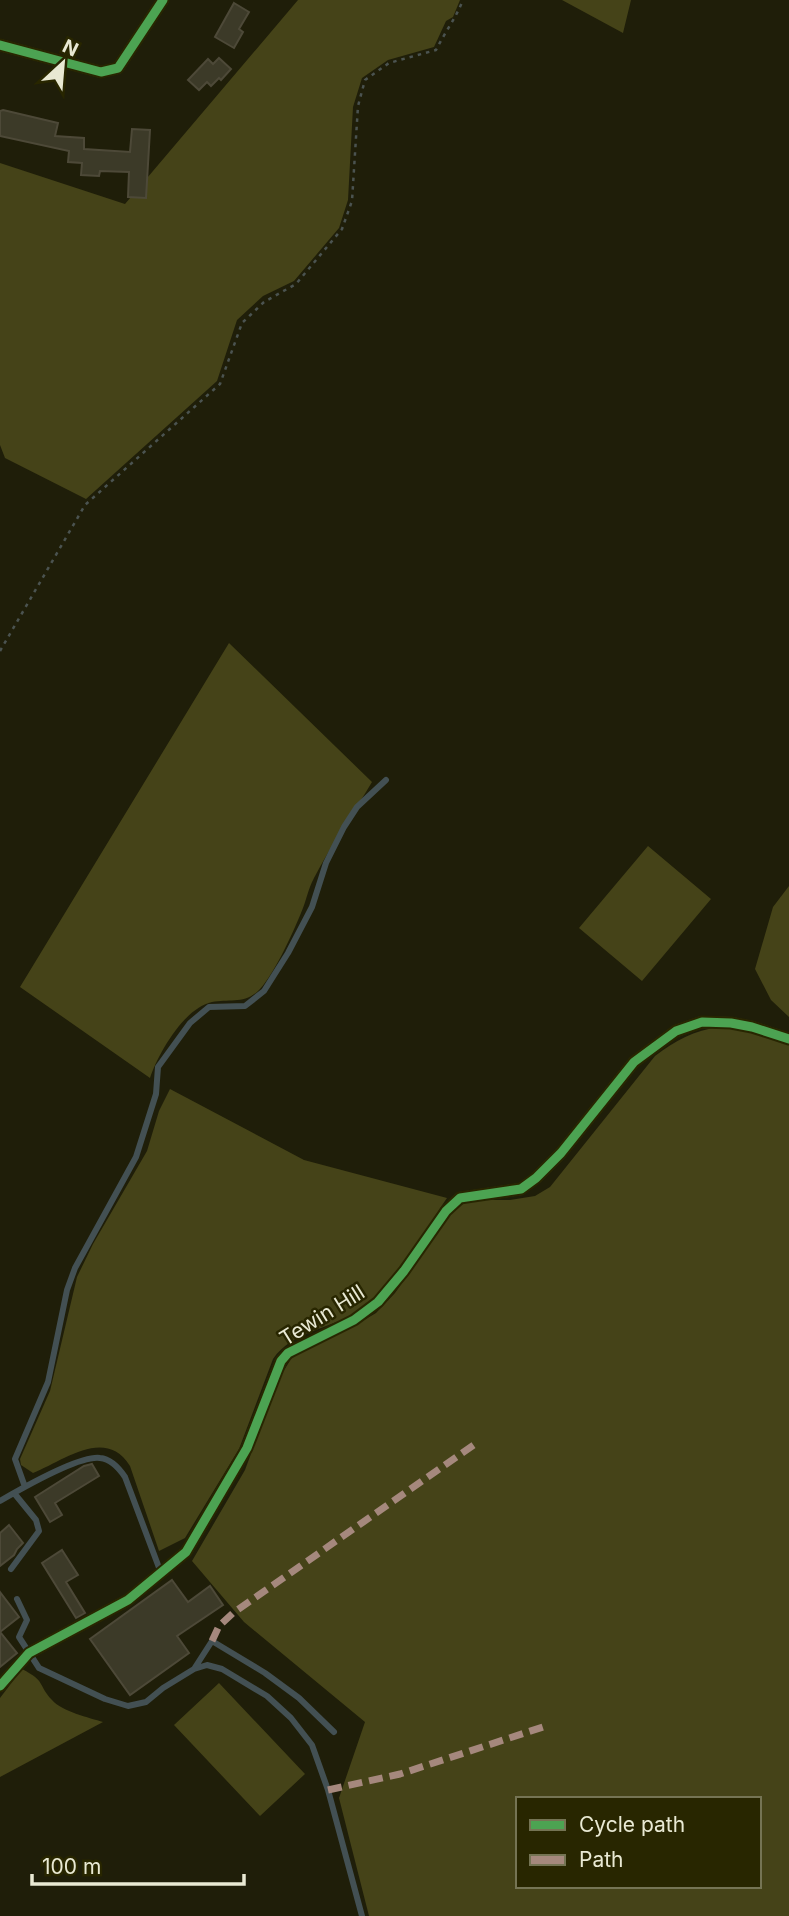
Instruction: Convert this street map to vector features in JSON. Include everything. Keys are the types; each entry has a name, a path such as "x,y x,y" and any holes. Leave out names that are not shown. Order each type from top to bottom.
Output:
{"street":[{"path":"0,45 101,72 118,68 163,0"},
{"name":"Tewin Hill","path":"0,1686 29,1653 128,1600 186,1552 247,1448 281,1361 288,1353 354,1320 378,1302 404,1271 446,1211 460,1198 521,1189 536,1178 561,1153 634,1062 676,1031 702,1022 730,1023 789,1039"}],"lane":[{"path":"25,1488 15,1460 48,1382 67,1290 89,1238 136,1157 156,1094 158,1068 190,1023 209,1007 245,1006 264,991 312,907 326,863 344,827 357,807 386,780"},
{"path":"0,1501 79,1461 95,1457 111,1462 125,1477 161,1573"},
{"path":"11,1569 39,1531 36,1520 13,1493"},
{"path":"17,1599 27,1620 19,1637 39,1668 105,1699 128,1706 146,1702 194,1668 207,1665 222,1670 267,1696 291,1718 312,1745 345,1848 362,1916"},
{"path":"194,1668 212,1641 265,1672 299,1698 334,1732"}],"path":[{"path":"0,651 85,505 220,384 242,323 264,302 296,284 342,229 352,201 358,106 365,80 389,63 436,50 448,25 455,20 463,0"}],"shaded area":[{"path":"298,0 460,0 453,17 446,21 434,47 388,60 362,78 353,107 348,200 339,228 294,281 263,296 237,320 217,381 86,499 5,458 0,445 0,163 125,204"},
{"path":"562,0 631,0 623,33"},
{"path":"229,643 372,782 314,878 288,943 263,986 252,996 212,1002 192,1013 166,1045 150,1078 20,987"},
{"path":"648,846 711,899 642,981 579,928"},
{"path":"789,886 789,1017 771,1000 755,969 773,907"},
{"path":"720,1027 748,1032 789,1045 789,1916 369,1916 339,1798 365,1722 244,1622 192,1561 245,1470 278,1380 291,1359 308,1346 349,1329 376,1313 395,1293 450,1215 463,1204 477,1200 510,1200 535,1196 550,1187 655,1056 685,1037"},
{"path":"170,1089 304,1160 447,1198 383,1290 357,1312 290,1342 273,1359 239,1449 185,1538 159,1551 130,1466 120,1454 108,1449 83,1450 33,1473 21,1465 20,1459 50,1391 77,1277 147,1151 159,1111"},
{"path":"22,1669 39,1680 47,1695 62,1708 103,1722 0,1777 0,1698"},
{"path":"219,1683 305,1774 260,1816 174,1725"}],"building":[{"path":"234,3 249,12 239,29 243,32 234,48 215,37"},
{"path":"219,58 231,69 221,80 219,78 211,86 207,82 199,90 188,80 208,59 213,64"},
{"path":"0,111 58,123 55,136 84,138 84,149 130,152 132,129 150,130 146,198 128,197 129,172 100,171 99,176 81,175 82,163 68,162 69,151 0,136"},
{"path":"92,1464 99,1476 55,1503 62,1515 50,1522 35,1497 84,1466"},
{"path":"9,1525 23,1543 14,1555 0,1566 0,1533"},
{"path":"62,1550 78,1575 66,1582 85,1613 76,1618 42,1563"},
{"path":"172,1580 188,1602 210,1586 223,1605 177,1636 189,1653 130,1695 90,1639"},
{"path":"0,1592 19,1617 0,1632"},
{"path":"0,1632 17,1653 0,1667"}],"marked path":[{"path":"212,1641 219,1626 233,1613 475,1444"},
{"path":"328,1790 400,1774 546,1726"}],"cycle path":[{"path":"0,45 101,72 118,68 163,0"},
{"path":"0,1686 29,1653 128,1600 186,1552 247,1448 281,1361 288,1353 354,1320 378,1302 404,1271 446,1211 460,1198 521,1189 536,1178 561,1153 634,1062 676,1031 702,1022 731,1023 789,1039"}]}
